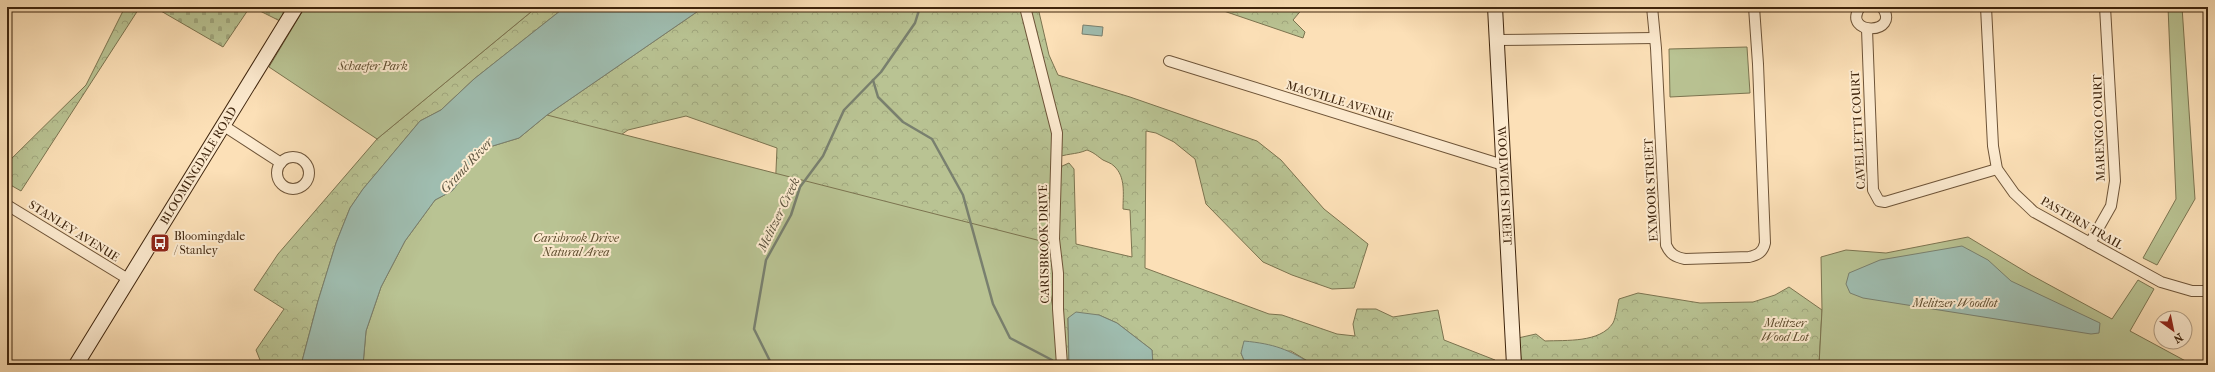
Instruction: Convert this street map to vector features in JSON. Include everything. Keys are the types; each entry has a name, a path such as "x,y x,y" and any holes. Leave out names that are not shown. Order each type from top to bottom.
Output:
{"main road":[{"name":"BLOOMINGDALE ROAD","path":"76,365 296,7"},
{"name":"WOOLWICH STREET","path":"1495,7 1498,40 1514,365"}],"street":[{"name":"CARISBROOK DRIVE","path":"1025,7 1058,133 1054,239 1058,273 1058,309 1062,365"},
{"path":"1498,40 1654,38 1652,7"},
{"name":"EXMOOR STREET","path":"1654,38 1666,245 1675,257 1685,259 1749,257 1758,254 1764,249 1766,234 1754,7"},
{"name":"CAVELLETTI COURT","path":"1860,7 1858,11 1858,20 1860,25 1867,29 1872,190 1879,201 1885,202 1997,170"},
{"path":"1867,29 1875,29 1883,23 1885,14 1882,7"},
{"name":"PASTERN TRAIL","path":"1986,7 1993,146 1997,170 2014,193 2034,212 2162,282 2192,291 2208,292"},
{"name":"MARENGO COURT","path":"2090,243 2111,206 2114,181 2105,7"},
{"name":"MACVILLE AVENUE","path":"1169,61 1504,165"},
{"path":"224,126 281,163"},
{"name":"STANLEY AVENUE","path":"7,205 128,279"}],"green space":[{"path":"125,7 140,7 21,191 7,183 7,163 86,85"},
{"path":"154,7 250,7 223,47"},
{"path":"252,7 294,7 284,23"},
{"name":"Schaefer Park","path":"305,7 537,7 377,139 269,67"},
{"path":"537,7 565,7 474,79 441,110 420,121 363,189 350,208 336,243 318,301 301,365 262,365 256,350 284,309 254,290 278,254 377,139"},
{"path":"704,7 1036,7 1039,12 1049,55 1058,75 1130,97 1257,141 1281,160 1324,209 1368,244 1354,288 1332,289 1292,275 1263,262 1206,204 1195,159 1174,142 1156,133 1146,131 1145,268 1269,314 1282,315 1337,334 1355,336 1353,324 1357,309 1376,309 1393,317 1438,310 1444,340 1495,360 1496,365 1314,365 1291,351 1241,353 1246,365 1153,365 1152,350 1117,323 1099,315 1068,318 1069,365 1027,365 774,215 777,148 686,116 628,130 496,221 363,365 519,138 547,115","holes":["1087,150 1110,163 1118,170 1123,186 1123,209 1130,210 1132,257 1076,244 1074,169 1069,163 1053,170 1054,159"]},
{"path":"1212,7 1304,7 1293,20 1305,32 1303,38"},
{"path":"2168,7 2182,7 2195,199 2157,265 2143,258 2176,199"},
{"path":"1747,47 1750,93 1670,97 1669,49"},
{"name":"Carisbrook Drive Natural Area","path":"547,115 1041,241 1063,365 363,365 366,331 381,287 405,241 435,200 452,191 486,148 519,138"},
{"name":"Melitzer Woodlot","path":"1968,237 2031,275 2112,319 2138,280 2154,289 2130,331 2153,343 2153,350 2165,350 2193,365 1819,365 1822,310 1821,257 1846,250 1886,253"},
{"name":"Melitzer Wood Lot","path":"1789,287 1822,310 1819,365 1522,365 1518,338 1536,334 1545,341 1572,340 1600,334 1613,323 1619,299 1638,293 1700,303 1753,302 1775,295"}],"water":[{"name":"Grand River","path":"565,7 704,7 547,115 519,138 486,148 452,191 435,200 405,241 381,287 366,331 363,365 301,365 318,301 336,243 350,208 363,189 420,121 441,110 474,79"},
{"path":"1083,25 1103,27 1102,36 1082,34"},
{"path":"1962,246 1988,260 2011,281 2100,323 2099,333 2091,334 1863,298 1850,293 1846,284 1849,273 1880,260"},
{"path":"1076,312 1099,315 1117,323 1152,350 1153,365 1069,365 1068,318"},
{"path":"1244,341 1280,348 1314,365 1246,365 1241,353"}],"waterway":[{"name":"Melitzer Creek","path":"772,365 754,329 766,260 791,215 800,187 823,156 844,110 881,72 915,23 920,7"},
{"path":"873,80 878,97 903,122 932,139 963,195 993,304 1010,338 1052,360"}],"place":[{"name":"Bloomingdale / Stanley","path":"160,243"}]}
